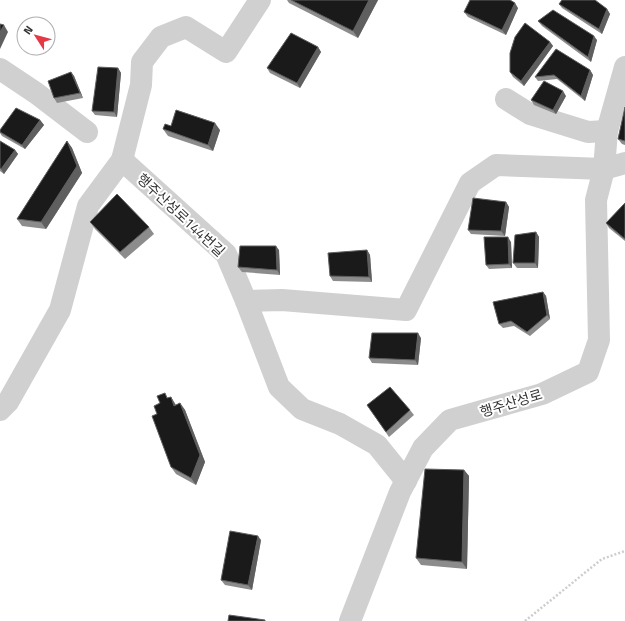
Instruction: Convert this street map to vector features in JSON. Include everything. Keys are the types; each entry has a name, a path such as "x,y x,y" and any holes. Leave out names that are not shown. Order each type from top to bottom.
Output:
{"street":[{"path":"0,410 8,402 60,310 88,206 122,160 141,85 142,62 161,37 186,27 226,52 260,0"},
{"name":"행주산성로","path":"350,621 406,481 423,448 450,420 542,394 588,372 599,340 596,200 604,168 607,131 625,67"},
{"path":"0,69 36,93 87,132"},
{"path":"506,99 530,114 588,132 607,131"},
{"name":"행주산성로144번길","path":"122,160 226,254 279,386 302,409 340,424 376,445 406,481"},
{"path":"246,301 282,300 406,310 470,184 496,165 604,168 625,163"}],"path":[{"path":"525,621 602,559 625,551"}],"building":[{"path":"291,0 369,0 353,31"},
{"path":"470,0 510,0 515,3 502,30 464,12"},
{"path":"562,0 595,0 607,9 599,29 559,4"},
{"path":"553,10 594,36 588,57 538,21"},
{"path":"525,23 550,42 521,81 510,72 510,53 515,37"},
{"path":"0,24 4,25 0,32"},
{"path":"291,33 318,47 297,83 267,68"},
{"path":"556,49 590,70 581,96 554,75 535,77"},
{"path":"98,67 118,68 114,112 92,111"},
{"path":"71,72 80,93 54,98 48,81"},
{"path":"544,81 563,91 553,110 531,100"},
{"path":"625,107 625,141 618,139"},
{"path":"16,108 40,120 22,145 0,132"},
{"path":"176,110 215,123 208,145 163,129 165,124 171,126"},
{"path":"0,141 15,150 1,169 0,168"},
{"path":"67,141 77,166 41,222 17,219"},
{"path":"117,194 149,227 120,252 90,222"},
{"path":"473,198 506,202 501,231 468,230"},
{"path":"625,203 625,239 606,223"},
{"path":"536,232 535,263 513,263 515,235"},
{"path":"484,237 508,237 509,264 486,265"},
{"path":"240,246 276,246 277,270 238,267"},
{"path":"367,250 369,277 330,276 328,253"},
{"path":"543,292 547,315 527,332 511,321 499,324 493,302"},
{"path":"372,333 418,333 415,360 369,358"},
{"path":"390,387 410,410 386,432 367,405"},
{"path":"165,393 167,398 171,397 174,406 180,403 200,455 191,478 171,467 152,416 157,414 154,406 160,403 157,396"},
{"path":"425,469 464,470 462,562 416,558"},
{"path":"230,531 258,536 248,585 221,580"},
{"path":"229,615 265,620 265,621 228,621"}]}
